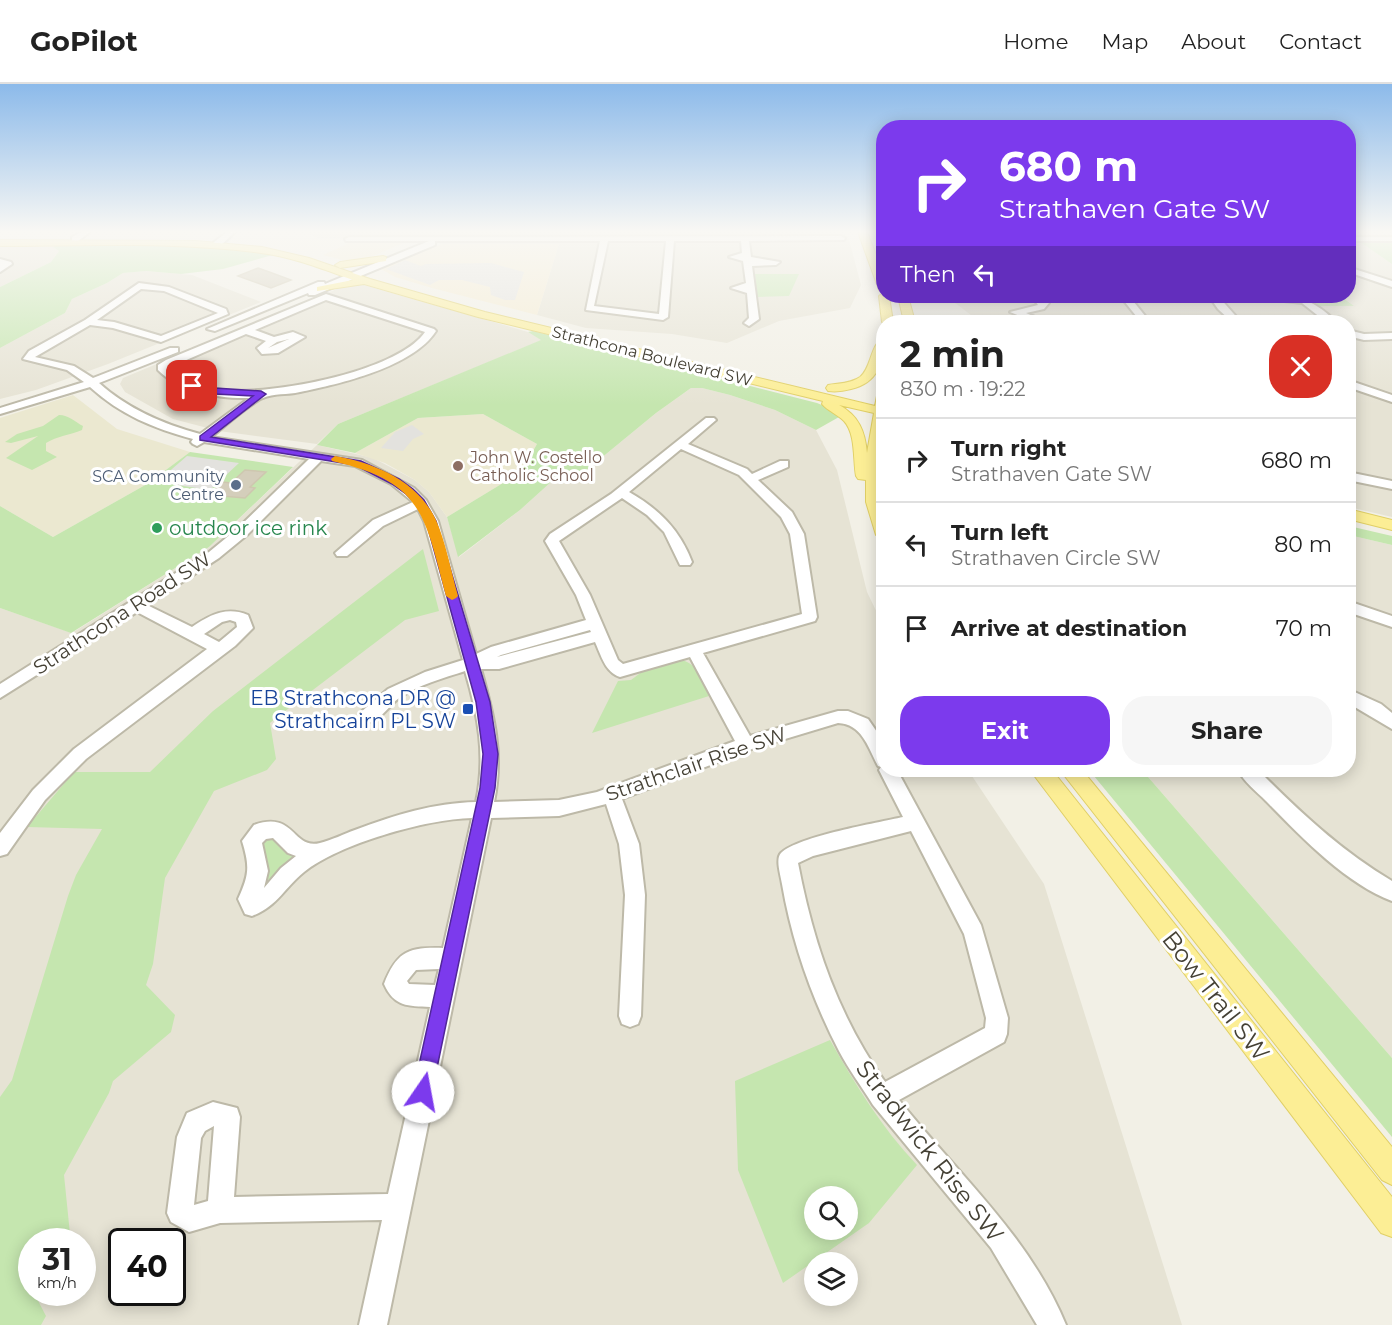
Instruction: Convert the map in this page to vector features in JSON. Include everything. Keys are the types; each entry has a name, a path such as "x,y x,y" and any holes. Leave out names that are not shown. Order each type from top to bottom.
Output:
{"main road":[{"name":"Strathcona Boulevard SW","path":"406,290 482,315 812,396 876,403"},
{"name":"Strathcona Boulevard SW","path":"420,290 533,321 832,388 876,402"},
{"path":"832,388 856,386 867,380 876,363"},
{"path":"727,374 876,403"},
{"path":"812,396 844,413 856,426 863,475 876,509"},
{"path":"874,502 873,458 876,442"},
{"path":"1356,516 1392,525"},
{"path":"1356,526 1392,534"},
{"name":"Bow Trail SW","path":"1045,777 1392,1222"},
{"name":"Bow Trail SW","path":"1076,777 1392,1170"}],"street":[{"path":"130,290 88,322 28,359 76,371 111,367 155,352"},
{"path":"88,322 114,325 161,339 223,314 223,311 179,293 165,290"},
{"path":"0,406 84,383 155,352 312,290"},
{"path":"0,411 122,371 313,290"},
{"path":"593,290 589,308 663,317 665,290"},
{"path":"749,323 754,319 750,290"},
{"path":"326,297 431,331 419,344 407,352 347,377 317,386 256,394 215,391 192,386 167,373 162,367 326,297"},
{"path":"999,303 1024,315"},
{"path":"1008,309 1041,307 1044,303"},
{"path":"1131,303 1140,315"},
{"path":"1219,303 1230,315"},
{"path":"1307,303 1322,315"},
{"path":"245,330 274,340"},
{"path":"1356,335 1392,336"},
{"path":"63,366 62,371 149,423 195,440"},
{"path":"76,371 84,383 123,417 156,432 367,469 403,486 420,503 431,521 485,710 490,738 490,771 373,1325"},
{"path":"111,400 109,384 122,371"},
{"path":"1356,386 1390,397"},
{"path":"195,440 256,394"},
{"path":"681,445 731,466 752,478 787,514 795,527 810,617 620,671 612,663 570,570 552,541 620,492 710,420"},
{"name":"Strathcona Road SW","path":"4,684 214,555 242,532 316,459"},
{"path":"752,478 784,464"},
{"path":"1356,478 1392,485"},
{"path":"620,492 650,509 669,528 681,547 685,562"},
{"path":"342,554 378,523 420,503"},
{"path":"136,605 213,645 215,651"},
{"path":"1356,609 1392,622"},
{"path":"0,848 39,795 80,754 245,628 243,619 237,616 222,617 193,634"},
{"path":"367,717 394,693 431,676 472,663 499,663 598,629"},
{"path":"694,650 746,744"},
{"path":"1356,699 1376,709 1392,722"},
{"name":"Strathclair Rise SW","path":"321,853 403,821 446,811 552,808 612,795 746,744 838,717 851,716 860,720 876,747"},
{"path":"881,1097 996,1034 996,1018 974,932 892,777"},
{"path":"1254,777 1341,860 1392,892"},
{"path":"612,795 629,844 635,895 630,1016"},
{"name":"Stradwick Rise SW","path":"916,822 809,848 788,859 802,931 819,982 847,1042 881,1097 1002,1241 1022,1271 1052,1325"},
{"path":"443,996 404,995 394,984 399,969 412,960 450,959"},
{"path":"220,1210 398,1207"}],"shaded area":[{"path":"92,290 230,290 261,302 108,364 36,390 0,399 0,348 65,313 72,299"},
{"path":"335,290 381,290 528,332 542,340 338,424 317,444 219,431 173,419 125,392 120,384 123,378"},
{"path":"439,290 545,290 537,315"},
{"path":"490,290 518,290 515,300 505,300 491,295"},
{"path":"545,290 859,290 850,308 779,321 727,343 672,334 586,328 537,315"},
{"path":"1356,290 1392,290 1392,517 1356,509 1356,315 971,315 955,303 1356,303"},
{"path":"691,388 702,388 730,395 775,410 816,430 837,470 867,592 876,611 876,777 973,777 1044,884 1182,1325 0,1325 0,608 72,633 209,547 317,445 373,458 415,480 429,492 447,517 459,557 520,510 551,482 583,473 656,413"},
{"path":"73,395 117,429 190,452 147,484 53,537 0,506 0,418"},
{"name":"John W. Costello Catholic School","path":"483,414 537,444 521,472 447,517 429,492 415,480 385,463 355,453 418,418"},
{"path":"412,425 424,434 413,439 403,451 381,448 395,432"},
{"path":"187,456 239,463 210,490 157,482"},
{"path":"1356,537 1392,545 1392,1058 1148,777 1356,777"}],"green space":[{"path":"0,290 92,290 72,299 65,313 0,348"},
{"path":"756,290 792,290 789,296 757,297"},
{"path":"1316,303 1350,303 1354,306 1318,306"},
{"path":"533,331 817,403 829,408 839,417 816,430 775,410 730,395 702,388 691,388 656,413 583,473 551,482 520,510 458,557 447,517 521,472 537,444 483,414 418,418 355,453 317,445 338,424 541,340 528,332"},
{"path":"59,415 69,417 83,426 82,430 46,443 46,451 57,457 32,470 6,458 38,436 11,443 5,442 17,434 43,426"},
{"path":"190,452 293,467 209,547 71,633 0,608 0,506 53,537 147,484"},
{"path":"1356,528 1392,536 1392,545 1356,537"},
{"path":"423,549 439,611 405,620 270,723 276,759 267,770 214,791 165,878 153,964 146,985 175,1015 171,1032 113,1081 109,1093 64,1175 69,1228 18,1228 18,1306 41,1306 46,1316 41,1325 0,1325 0,1097 12,1080 68,896 76,875 102,829 27,827 74,772 150,772 213,711"},
{"path":"677,660 694,667 709,696 592,733 618,681 631,680 643,671"},
{"path":"1095,777 1148,777 1392,1058 1392,1137"},
{"path":"273,835 279,846 293,854 295,858 271,880 268,880 268,864 261,840"},
{"path":"830,1040 869,1105 917,1165 869,1223 858,1231 858,1186 804,1186 804,1240 845,1240 827,1252 804,1252 804,1268 783,1283 738,1170 735,1081"}],"building":[{"name":"SCA Community Centre","path":"245,470 266,472 250,487 255,488 245,498 221,496 224,494 212,492 223,482 231,483"}],"slow traffic":[{"path":"335,459 358,463 410,491 426,510 431,521 452,596"}],"place":[{"name":"John W. Costello Catholic School","path":"458,466"},
{"name":"SCA Community Centre","path":"236,485"},
{"name":"outdoor ice rink","path":"157,528"},
{"name":"EB Strathcona DR @ Strathcairn PL SW","path":"468,709"}],"route":[{"path":"192,386 215,391 261,394 203,438 358,463 410,491 426,510 431,521 483,702 490,738 490,771 423,1092"}]}
